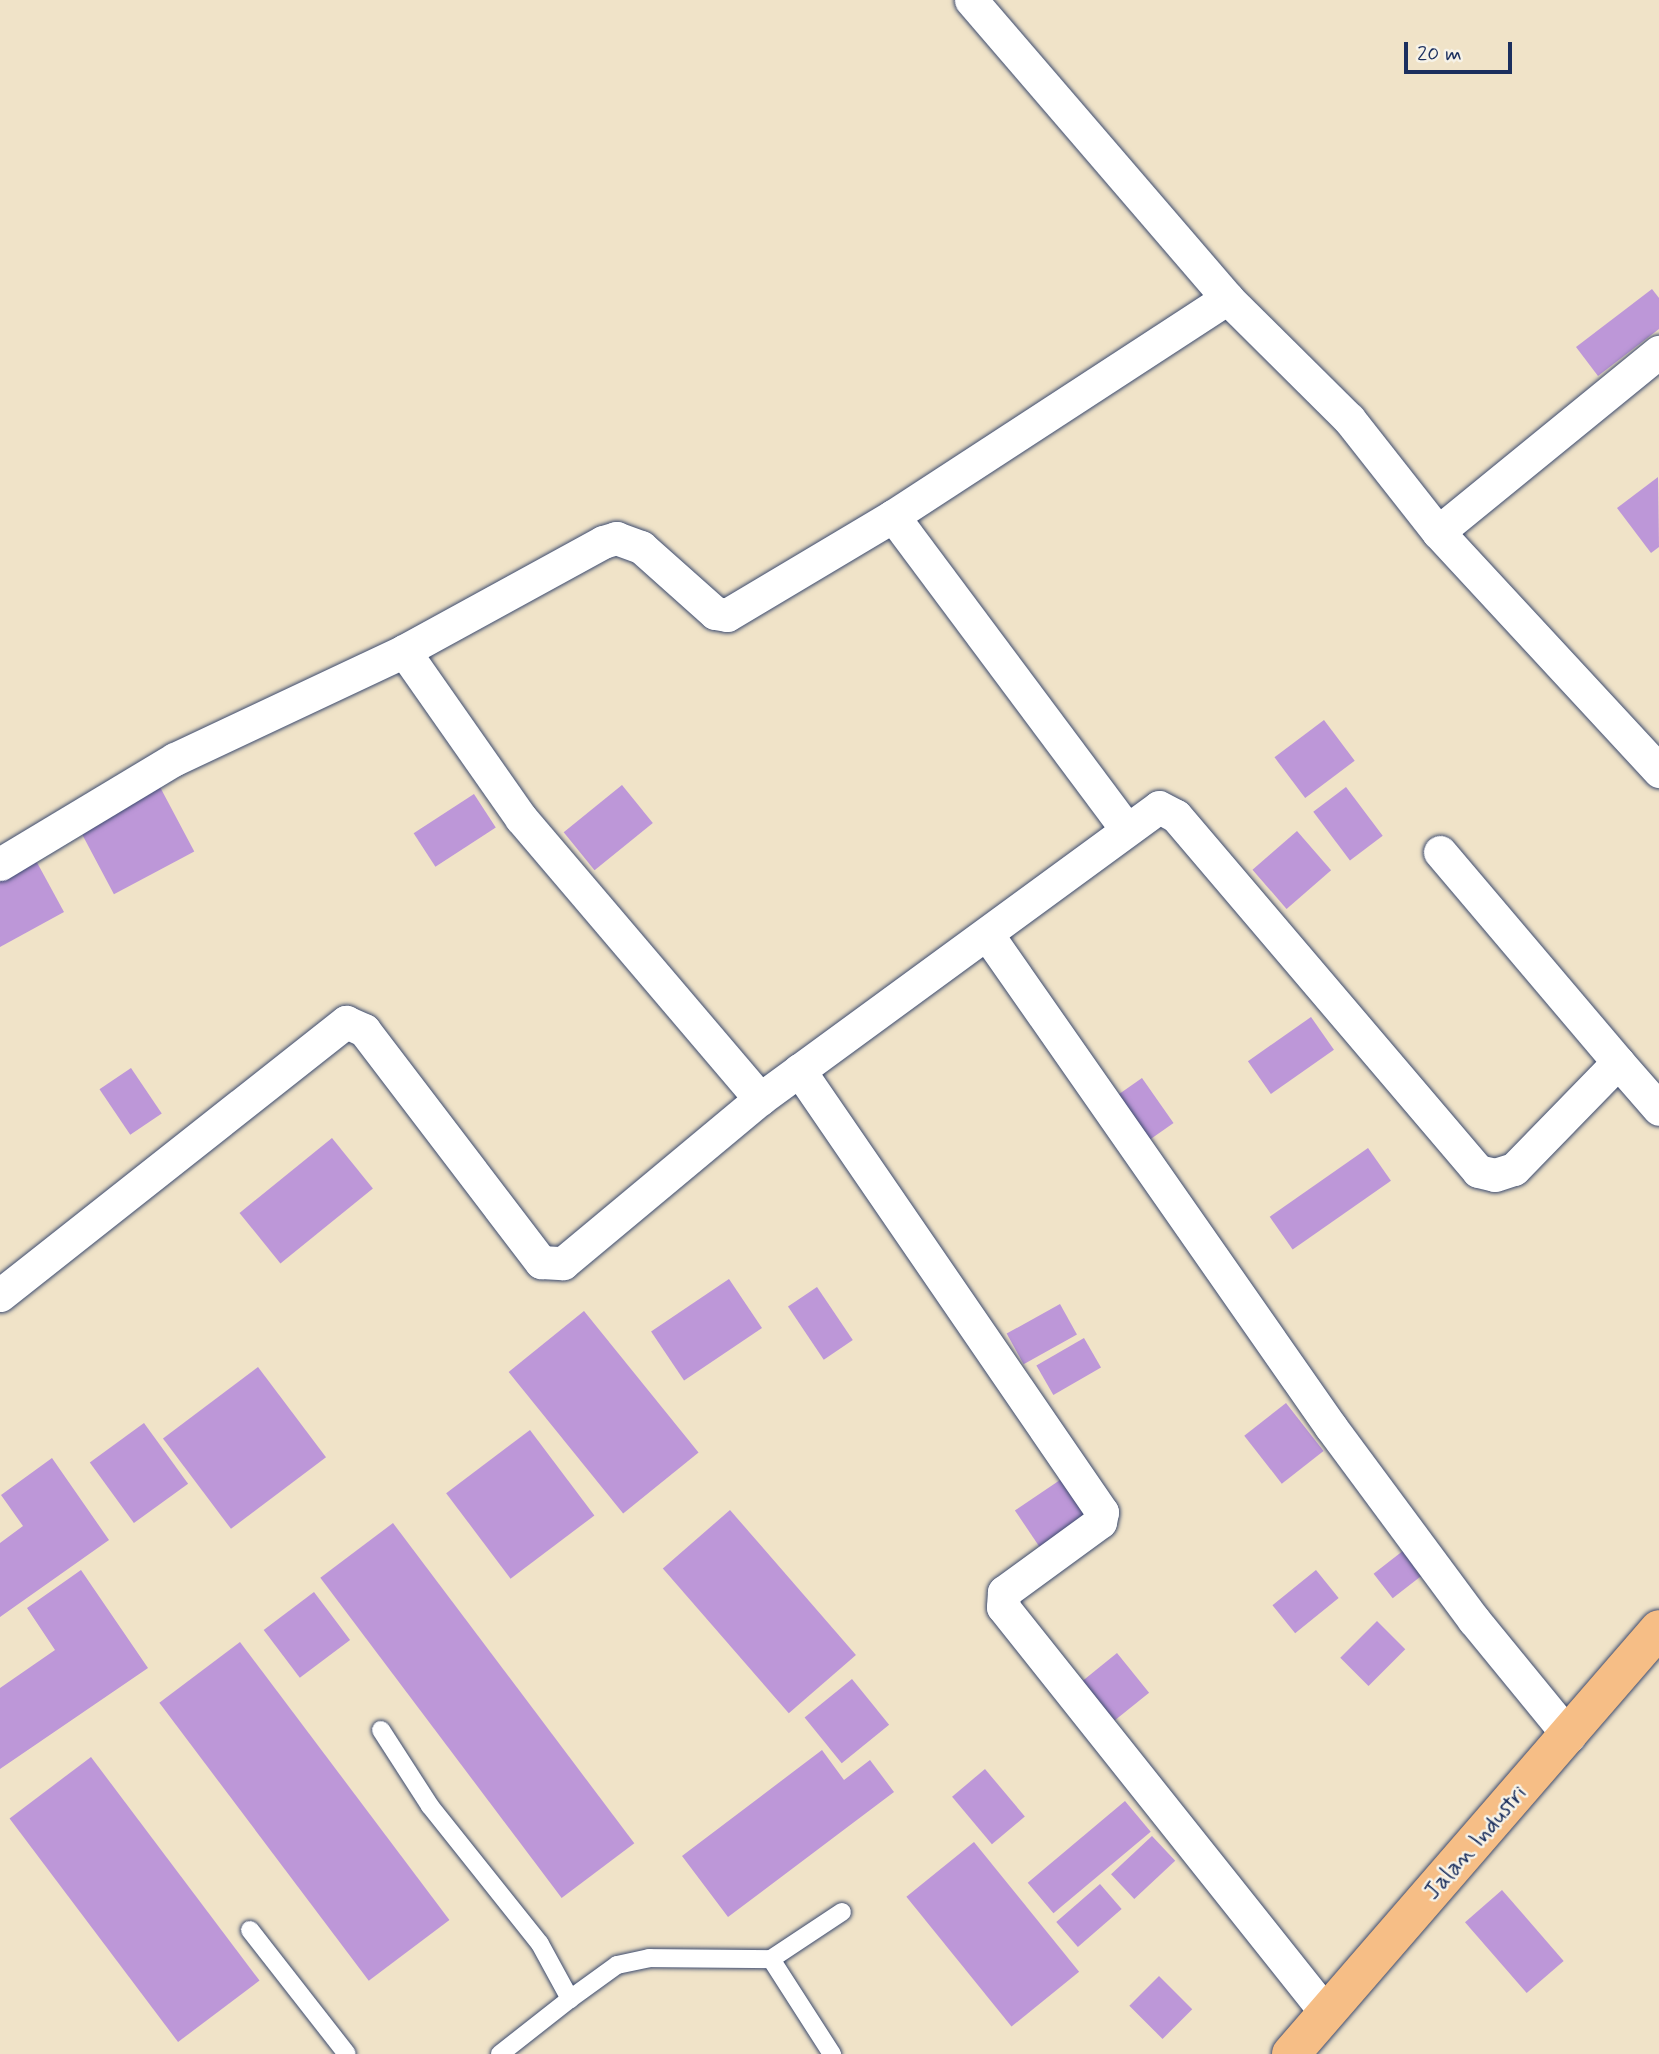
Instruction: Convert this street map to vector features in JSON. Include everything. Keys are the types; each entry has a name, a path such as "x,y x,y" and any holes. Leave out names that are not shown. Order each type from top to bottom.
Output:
{"main road":[{"name":"Jalan Industri","path":"1291,2054 1659,1629"}],"street":[{"path":"971,0 1227,298 1349,419 1438,532 1659,771"},
{"path":"0,864 176,759 404,651 603,542 616,538 641,547 715,613 727,615 893,516 1227,298"},
{"path":"1438,532 1659,352"},
{"path":"893,516 1126,829"},
{"path":"404,651 521,818 760,1099"},
{"path":"0,1294 346,1022 364,1030 541,1262 563,1263 760,1099 989,937 1154,808 1171,811 1485,1175 1514,1169 1618,1062"},
{"path":"1440,852 1659,1109"},
{"path":"989,937 1339,1438 1474,1620 1569,1735"},
{"path":"799,1070 1102,1512 1100,1522 1004,1592 1003,1607 1327,2014"}],"lane":[{"path":"381,1730 430,1806 540,1944 570,2000"},
{"path":"499,2054 617,1965 649,1958 771,1959 842,1912"},
{"path":"250,1930 346,2054"},
{"path":"771,1959 832,2054"}],"building":[{"path":"1652,289 1659,298 1659,329 1598,376 1576,347"},
{"path":"1658,477 1659,547 1651,553 1617,508"},
{"path":"1324,720 1355,761 1305,798 1274,757"},
{"path":"622,785 653,823 595,870 564,832"},
{"path":"160,787 194,851 114,894 80,830"},
{"path":"1346,787 1383,836 1350,860 1313,812"},
{"path":"474,794 496,828 435,867 414,833"},
{"path":"1297,831 1331,870 1287,909 1252,870"},
{"path":"34,857 64,912 0,947 0,876"},
{"path":"1311,1017 1334,1050 1271,1094 1248,1061"},
{"path":"131,1068 162,1114 130,1135 99,1089"},
{"path":"1142,1078 1174,1123 1146,1143 1114,1098"},
{"path":"332,1138 373,1189 280,1263 240,1213"},
{"path":"1368,1148 1391,1181 1293,1250 1270,1217"},
{"path":"729,1279 762,1328 684,1380 651,1332"},
{"path":"817,1287 853,1340 824,1360 788,1307"},
{"path":"1060,1304 1077,1335 1024,1364 1007,1334"},
{"path":"584,1311 699,1452 623,1513 509,1372"},
{"path":"1084,1338 1101,1367 1053,1395 1036,1366"},
{"path":"258,1367 326,1457 231,1529 163,1439"},
{"path":"1286,1403 1324,1451 1282,1484 1244,1436"},
{"path":"144,1423 188,1484 134,1523 90,1462"},
{"path":"530,1430 594,1515 511,1579 446,1493"},
{"path":"52,1458 109,1540 0,1617 0,1543 23,1526 1,1495"},
{"path":"1063,1478 1090,1518 1042,1550 1015,1510"},
{"path":"730,1510 856,1655 789,1713 663,1568"},
{"path":"393,1523 634,1843 562,1898 320,1578"},
{"path":"1413,1543 1432,1567 1393,1598 1374,1574"},
{"path":"81,1570 148,1668 0,1769 0,1688 55,1650 27,1608"},
{"path":"1316,1570 1339,1598 1295,1633 1272,1605"},
{"path":"314,1592 350,1640 300,1678 264,1630"},
{"path":"1377,1621 1405,1649 1369,1686 1340,1658"},
{"path":"240,1642 449,1920 369,1981 159,1703"},
{"path":"1117,1653 1149,1693 1110,1724 1078,1684"},
{"path":"852,1679 889,1725 842,1763 805,1717"},
{"path":"822,1750 844,1780 870,1760 894,1792 728,1917 682,1856"},
{"path":"91,1757 260,1981 178,2042 10,1818"},
{"path":"985,1769 1025,1816 992,1844 952,1797"},
{"path":"1125,1801 1151,1832 1053,1913 1028,1883"},
{"path":"1152,1836 1175,1861 1134,1899 1111,1874"},
{"path":"974,1842 1079,1972 1011,2027 906,1897"},
{"path":"1100,1884 1122,1909 1078,1947 1056,1922"},
{"path":"1502,1890 1564,1961 1527,1993 1465,1922"},
{"path":"1159,1976 1192,2009 1163,2039 1129,2006"}]}
